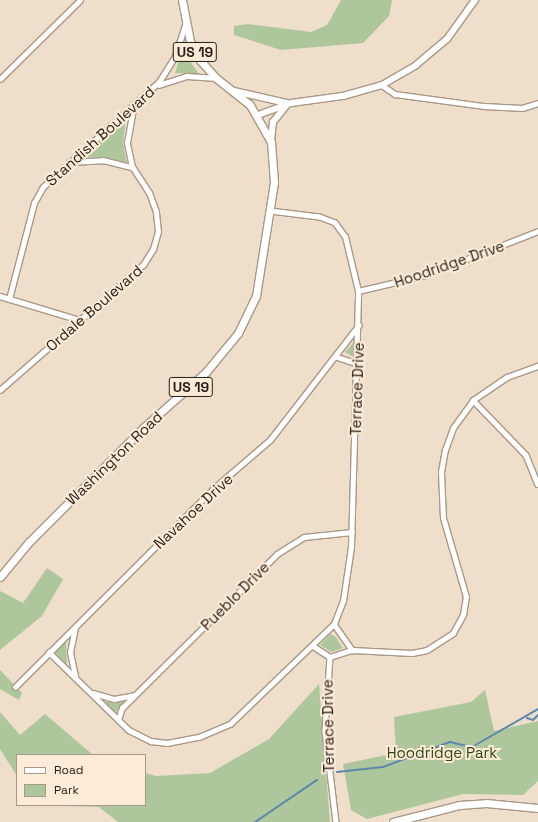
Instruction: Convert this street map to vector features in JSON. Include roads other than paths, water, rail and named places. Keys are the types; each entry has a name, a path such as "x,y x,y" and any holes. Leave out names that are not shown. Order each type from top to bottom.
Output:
{"main road":[{"name":"Washington Road","path":"0,577 41,529 144,427 198,380 230,343 256,296 275,174 271,142 258,115 233,90 216,78 196,54 186,22 182,0"},
{"path":"393,822 472,804 514,803 538,808"}],"street":[{"path":"0,79 80,0"},
{"path":"258,115 291,103 348,95 382,85 416,65 447,39 475,0"},
{"name":"Standish Boulevard","path":"9,299 38,194 69,162 154,88 172,63 186,22"},
{"path":"154,88 180,77 216,78"},
{"path":"382,85 395,94 484,106 522,108 538,103"},
{"path":"233,90 291,103"},
{"path":"271,142 275,117 291,103"},
{"name":"Ordale Boulevard","path":"0,390 144,265 152,249 158,232 156,212 149,193 132,167 127,143 134,106"},
{"path":"69,162 103,160 132,167"},
{"name":"Terrace Drive","path":"270,211 319,217 335,223 345,237 358,291 360,325 352,532 349,572 334,624 313,646 330,657 325,731 336,822"},
{"name":"Hoodridge Drive","path":"358,291 426,275 538,231"},
{"path":"0,296 80,320"},
{"name":"Navahoe Drive","path":"15,687 213,489 270,440 337,357 360,325"},
{"path":"337,357 358,364"},
{"path":"330,657 352,650 412,653 427,650 453,633 463,616 466,597 442,518 441,472 453,428 473,400 507,377 538,366"},
{"path":"473,400 526,455 538,484"},
{"name":"Pueblo Drive","path":"118,720 122,708 277,554 304,537 352,532"},
{"path":"334,624 352,650"},
{"path":"76,626 70,653 76,678"},
{"path":"49,652 118,720 151,741 183,741 214,732 252,706 313,646"},
{"path":"91,693 114,699 136,694"}],"waterway":[{"path":"337,772 383,767 450,742 472,747 538,709"},
{"path":"527,718 533,720 538,715"},
{"path":"255,822 317,780"}],"park label":[{"name":"Hoodridge Park","path":"442,753"}]}
